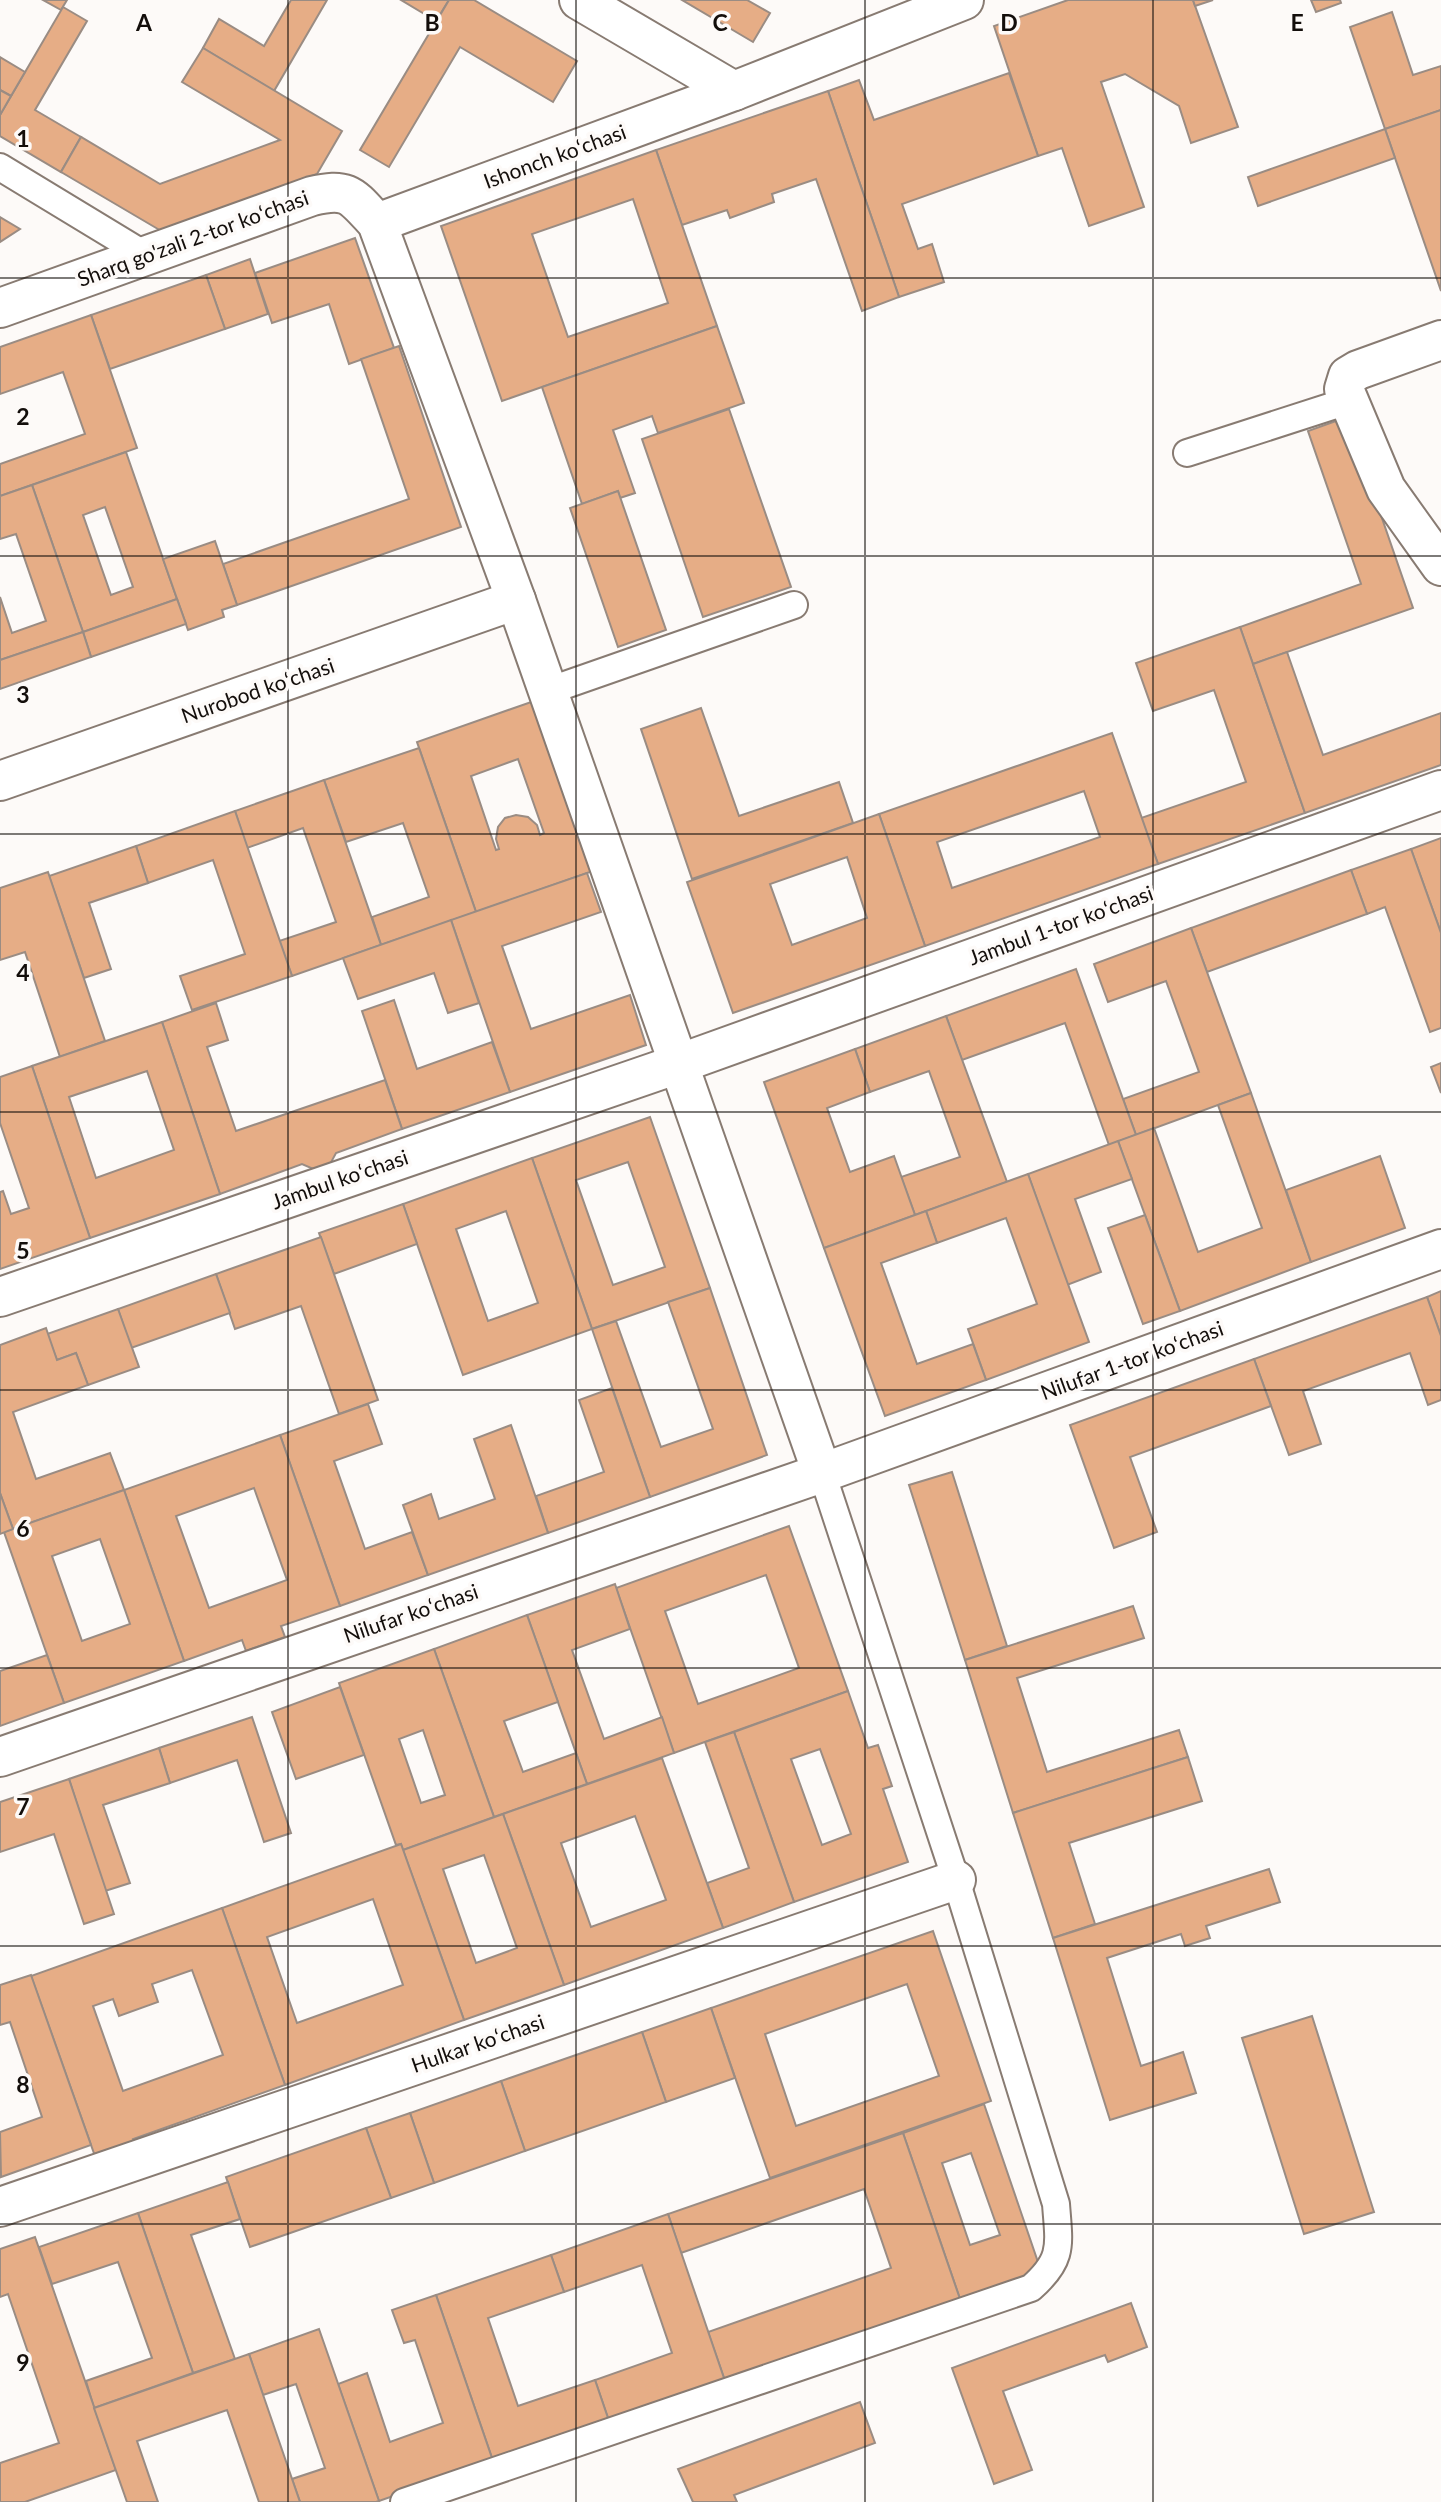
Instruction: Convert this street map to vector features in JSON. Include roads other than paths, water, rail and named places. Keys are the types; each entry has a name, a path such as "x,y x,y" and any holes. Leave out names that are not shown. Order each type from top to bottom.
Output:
{"street":[{"path":"579,0 734,91"},
{"name":"Ishonch koʻchasi","path":"377,223 734,91 964,0"},
{"name":"Sharq go'zali 2-tor koʻchasi","path":"0,309 335,190 354,198 377,223"},
{"path":"377,223 516,600 681,1063 822,1472"},
{"path":"1441,340 1348,376 1344,389 1386,489 1441,566"},
{"name":"Nurobod koʻchasi","path":"0,781 516,600"},
{"name":"Jambul 1-tor koʻchasi","path":"681,1063 1441,790"},
{"name":"Jambul koʻchasi","path":"0,1297 681,1063"},
{"name":"Nilufar 1-tor koʻchasi","path":"822,1472 1441,1249"},
{"name":"Nilufar koʻchasi","path":"0,1757 822,1472"},
{"name":"Hulkar koʻchasi","path":"0,2207 956,1880"}],"lane":[{"path":"0,167 145,256"},
{"path":"1186,453 1348,401"},
{"path":"548,691 794,605"},
{"path":"404,2502 1031,2288 1052,2269 1059,2244 1056,2204 956,1880 822,1472"}]}
